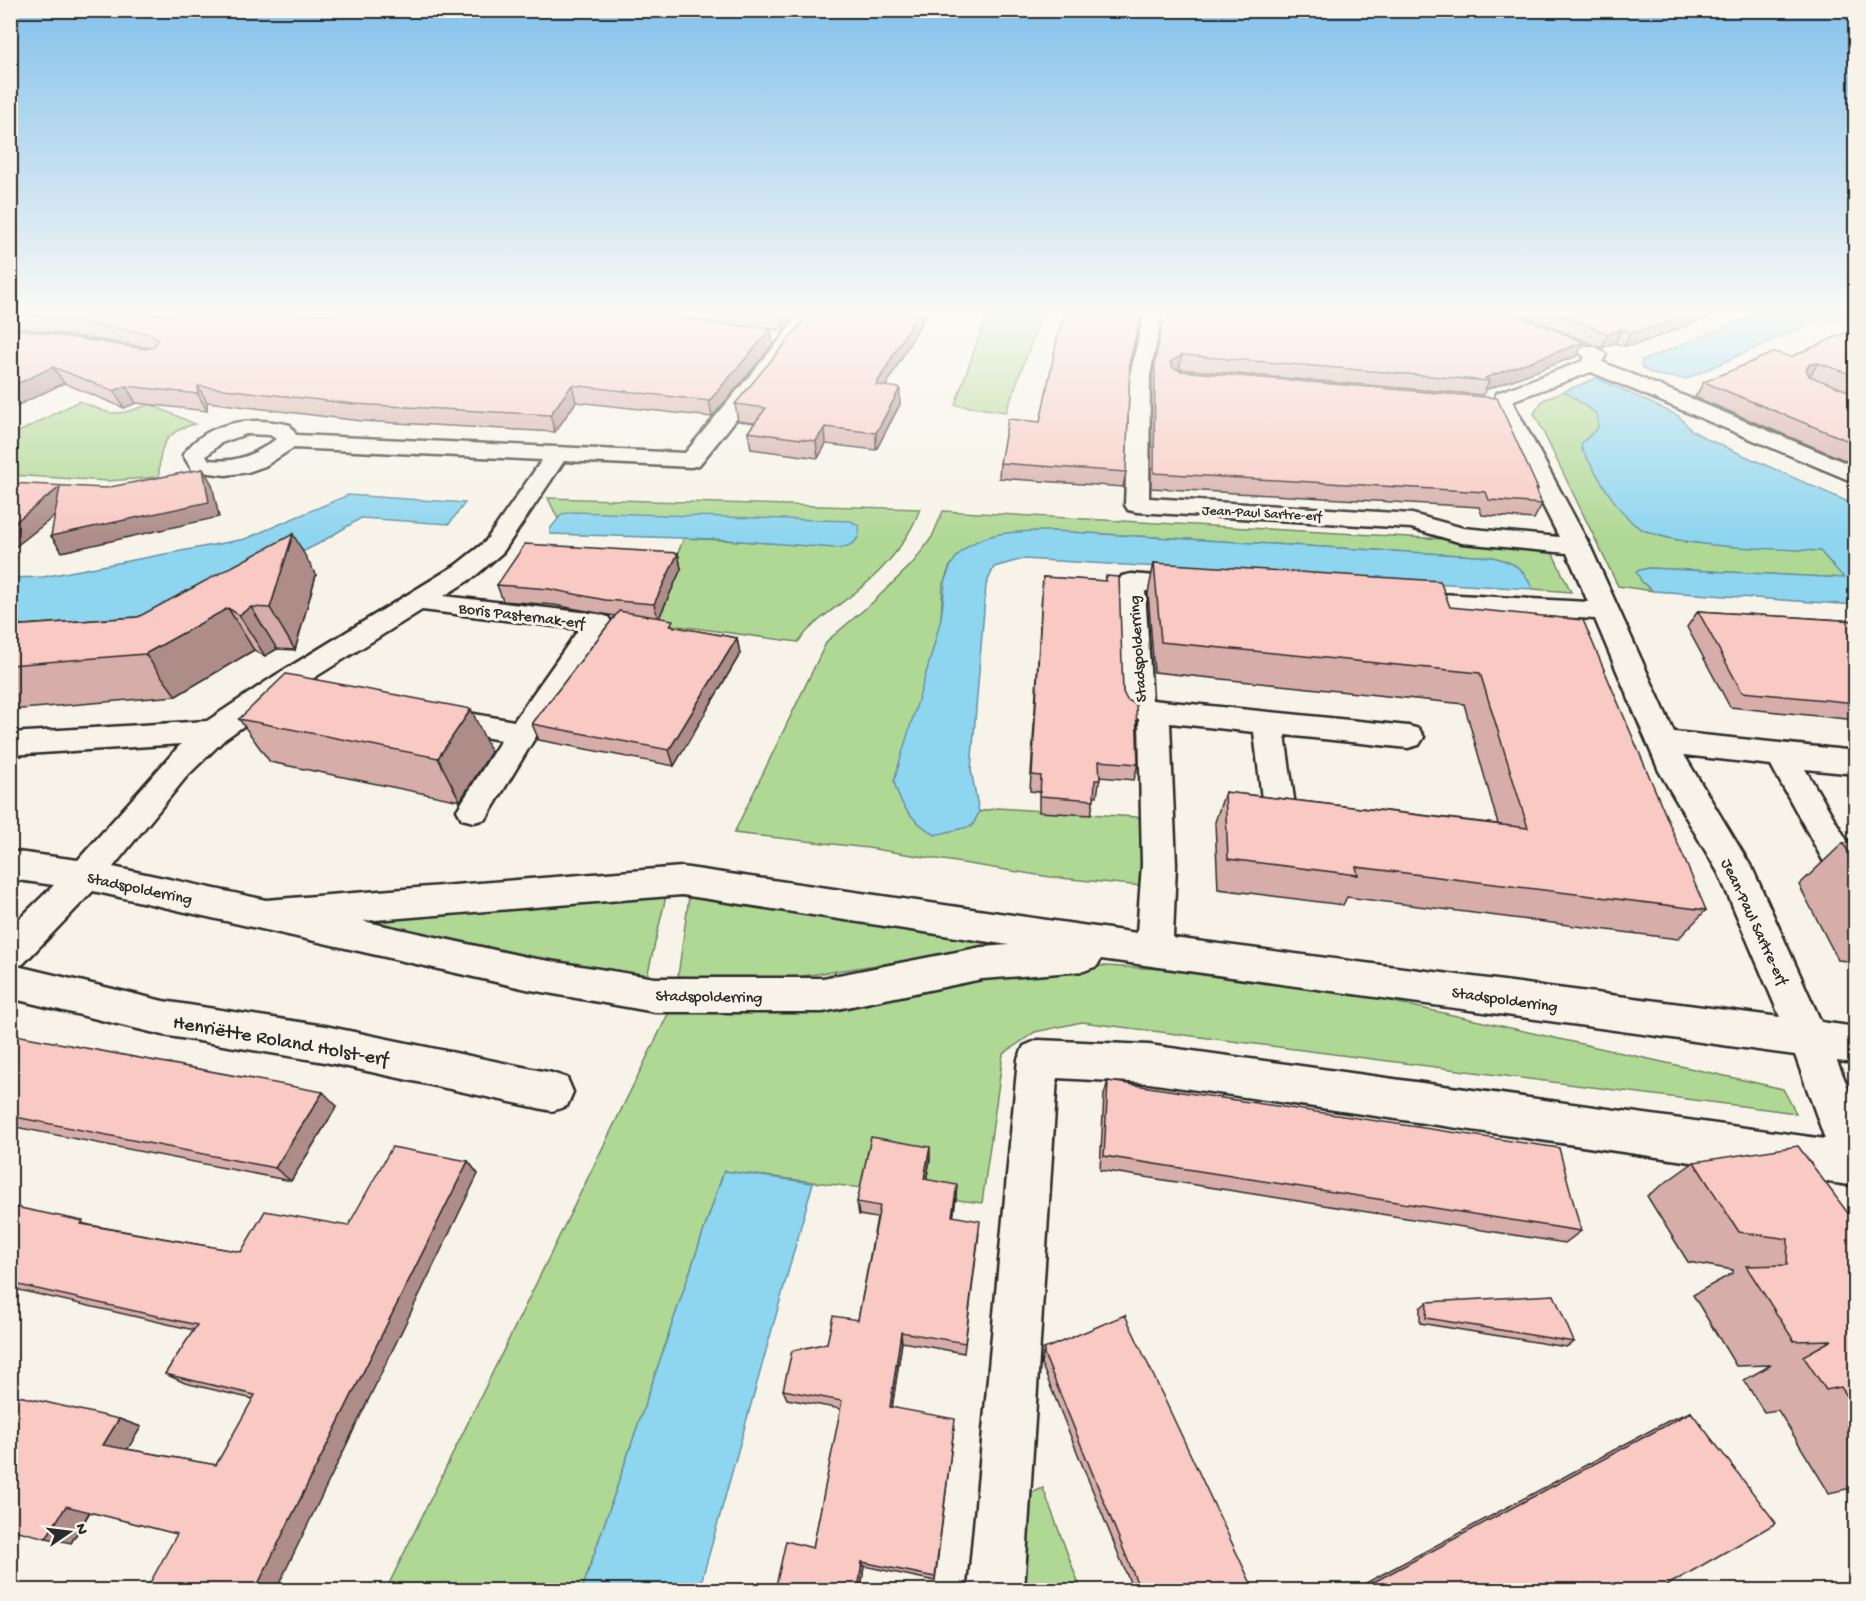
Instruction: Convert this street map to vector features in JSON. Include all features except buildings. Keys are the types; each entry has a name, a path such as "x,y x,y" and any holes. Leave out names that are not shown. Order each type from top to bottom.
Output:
{"street":[{"path":"288,441 692,460 750,389"},
{"name":"Jean-Paul Sartre-erf","path":"1140,389 1137,505 1412,521 1462,535 1577,546"},
{"name":"Jean-Paul Sartre-erf","path":"1527,389 1492,404 1577,546 1675,771 1735,870 1809,1039 1856,1164"},
{"path":"1648,389 1856,476"},
{"name":"Boris Pasternak-erf","path":"86,875 167,779 214,731 283,684 420,601 465,571 494,547 558,453"},
{"name":"Stadspolderring","path":"1224,588 1131,582 1137,708 1408,737"},
{"path":"1376,598 1606,611"},
{"name":"Boris Pasternak-erf","path":"420,601 598,623 522,733 474,810"},
{"path":"283,684 315,696"},
{"name":"Stadspolderring","path":"1154,711 1159,864 1154,951"},
{"path":"406,714 522,733"},
{"path":"1268,721 1278,799"},
{"path":"10,744 214,731"},
{"path":"1663,742 1856,764"},
{"path":"1782,756 1844,867"},
{"name":"Stadspolderring","path":"10,865 86,875 531,974 655,995 823,995 1018,958 1154,951"},
{"path":"10,953 86,875"},
{"name":"Stadspolderring","path":"269,914 682,881 1154,951 1856,1045"},
{"name":"Henriëtte Roland Holst-erf","path":"10,981 163,1018 325,1044 552,1092"},
{"path":"996,1590 1038,1059 1149,1064 1856,1164"}],"green space":[{"path":"961,389 1015,389 1006,412 955,405"},
{"path":"1564,391 1597,414 1598,428 1582,443 1685,542 1821,551 1845,578 1649,568 1637,571 1642,582 1653,591 1618,586 1534,413 1543,400"},
{"path":"79,401 114,413 150,404 195,424 176,432 165,443 160,458 159,477 108,481 11,475 11,436"},
{"path":"548,498 920,509 899,548 885,565 860,589 815,624 798,642 649,622 684,538 848,547 562,514 558,519"},
{"path":"943,511 1535,544 1550,548 1571,592 1533,589 1518,567 1493,557 1052,531 1017,532 950,566 943,584 941,619 972,826 979,812 997,808 1151,818 1152,887 1050,877 868,848 734,833 827,641 873,602 913,563 932,537"},
{"path":"667,892 646,981 479,952 331,916"},
{"path":"689,897 1010,945 770,981 678,976"},
{"path":"1049,963 1179,970 1345,991 1783,1089 1796,1113 1082,1022 1035,1032 1003,1054 982,1203 724,1171 582,1590 386,1590 674,1002"},
{"path":"1043,1488 1081,1590 1009,1590 1017,1499"}],"water":[{"path":"1570,389 1620,389 1679,416 1691,430 1707,439 1855,505 1855,605 1653,591 1642,582 1636,571 1649,568 1844,578 1820,551 1752,548 1676,540 1638,527 1622,512 1581,448 1582,443 1598,428 1597,414 1564,391"},
{"path":"348,495 465,503 449,524 361,518 318,544 173,617 23,626 11,616 10,578 43,577 245,539"},
{"path":"574,512 851,521 859,526 859,532 853,543 835,548 714,539 550,534 550,529 562,514"},
{"path":"1052,531 1493,557 1518,567 1533,589 1023,559 994,567 986,585 971,770 979,812 972,826 935,835 908,812 900,799 894,781 935,642 949,569 960,553 969,545 980,540 1003,533"},
{"path":"724,1171 813,1183 699,1590 582,1590"}]}
